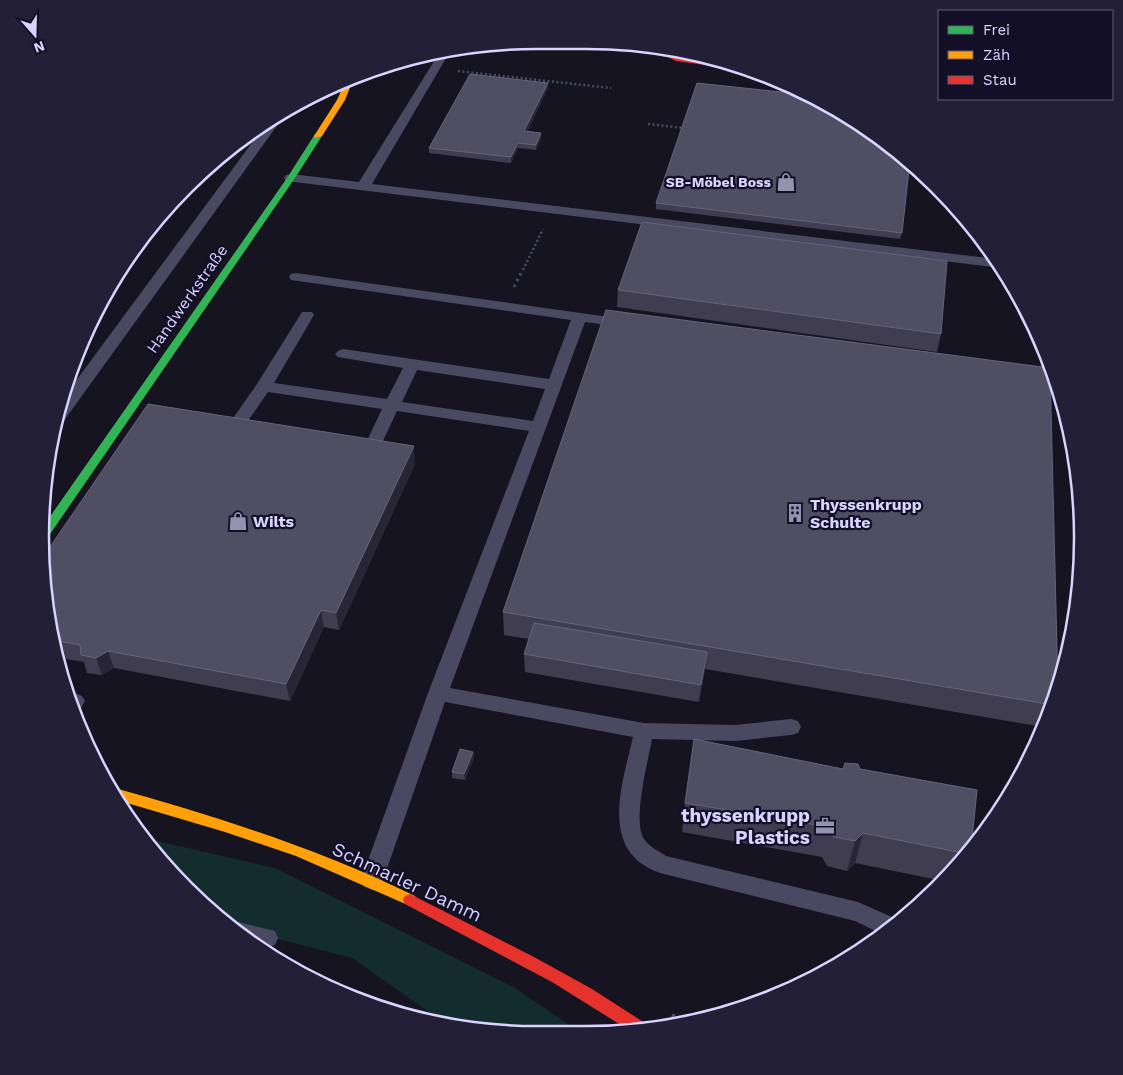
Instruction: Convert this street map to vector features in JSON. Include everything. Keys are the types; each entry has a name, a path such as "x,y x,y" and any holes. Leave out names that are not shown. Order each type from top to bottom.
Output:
{"street":[{"path":"676,57 695,61"},
{"name":"Handwerkstraße","path":"49,526 291,178 342,100 347,87"},
{"name":"Schmarler Damm","path":"123,796 205,820 372,880 504,948 615,1010 634,1023"}],"lane":[{"path":"363,187 441,58"},
{"path":"67,404 268,130"},
{"path":"291,178 990,263"},
{"path":"296,277 637,325"},
{"path":"230,434 264,386 308,314"},
{"path":"372,880 384,853 410,770 438,693 580,317"},
{"path":"343,354 554,385"},
{"path":"373,445 412,364"},
{"path":"264,386 538,428"},
{"path":"438,693 644,731 735,733 791,726"},
{"path":"644,731 628,814 630,829 638,847 660,864 858,912 884,924"},
{"path":"254,935 267,938"}],"path":[{"path":"435,68 611,88"},
{"path":"648,124 683,128"},
{"path":"505,306 542,229 552,228"}],"green space":[{"path":"154,840 275,868 513,987 571,1026 506,1025 433,1015 352,958 249,931 215,905 192,883"}],"building":[{"path":"470,74 548,83 524,131 541,133 536,145 518,143 511,157 429,148"},
{"name":"SB-Möbel Boss","path":"697,83 788,93 830,114 857,131 909,171 902,233 656,203"},
{"path":"642,222 947,261 941,334 618,290"},
{"name":"Thyssenkrupp Schulte","path":"606,310 1043,367 1050,388 1057,666 1045,704 503,612"},
{"name":"Wilts","path":"148,404 414,446 336,613 321,610 286,684 108,651 96,658 81,655 80,645 60,641 53,601 49,548"},
{"path":"534,623 707,652 701,685 524,654"},
{"path":"694,739 843,769 845,763 858,764 860,769 977,790 972,836 959,852 863,833 855,841 834,837 829,827 685,803"},
{"path":"460,749 473,752 464,774 452,772"}],"traffic: fast":[{"path":"49,526 291,178 318,136"}],"traffic: slow":[{"path":"318,136 347,87"},
{"path":"123,796 187,814 301,852 410,900"}],"traffic: jam":[{"path":"675,57 696,61"},
{"path":"410,900 558,977 633,1024"}],"place":[{"name":"SB-Möbel Boss","path":"786,182"},
{"name":"Thyssenkrupp Schulte","path":"795,513"},
{"name":"Wilts","path":"238,521"},
{"name":"thyssenkrupp Plastics","path":"825,826"}]}
